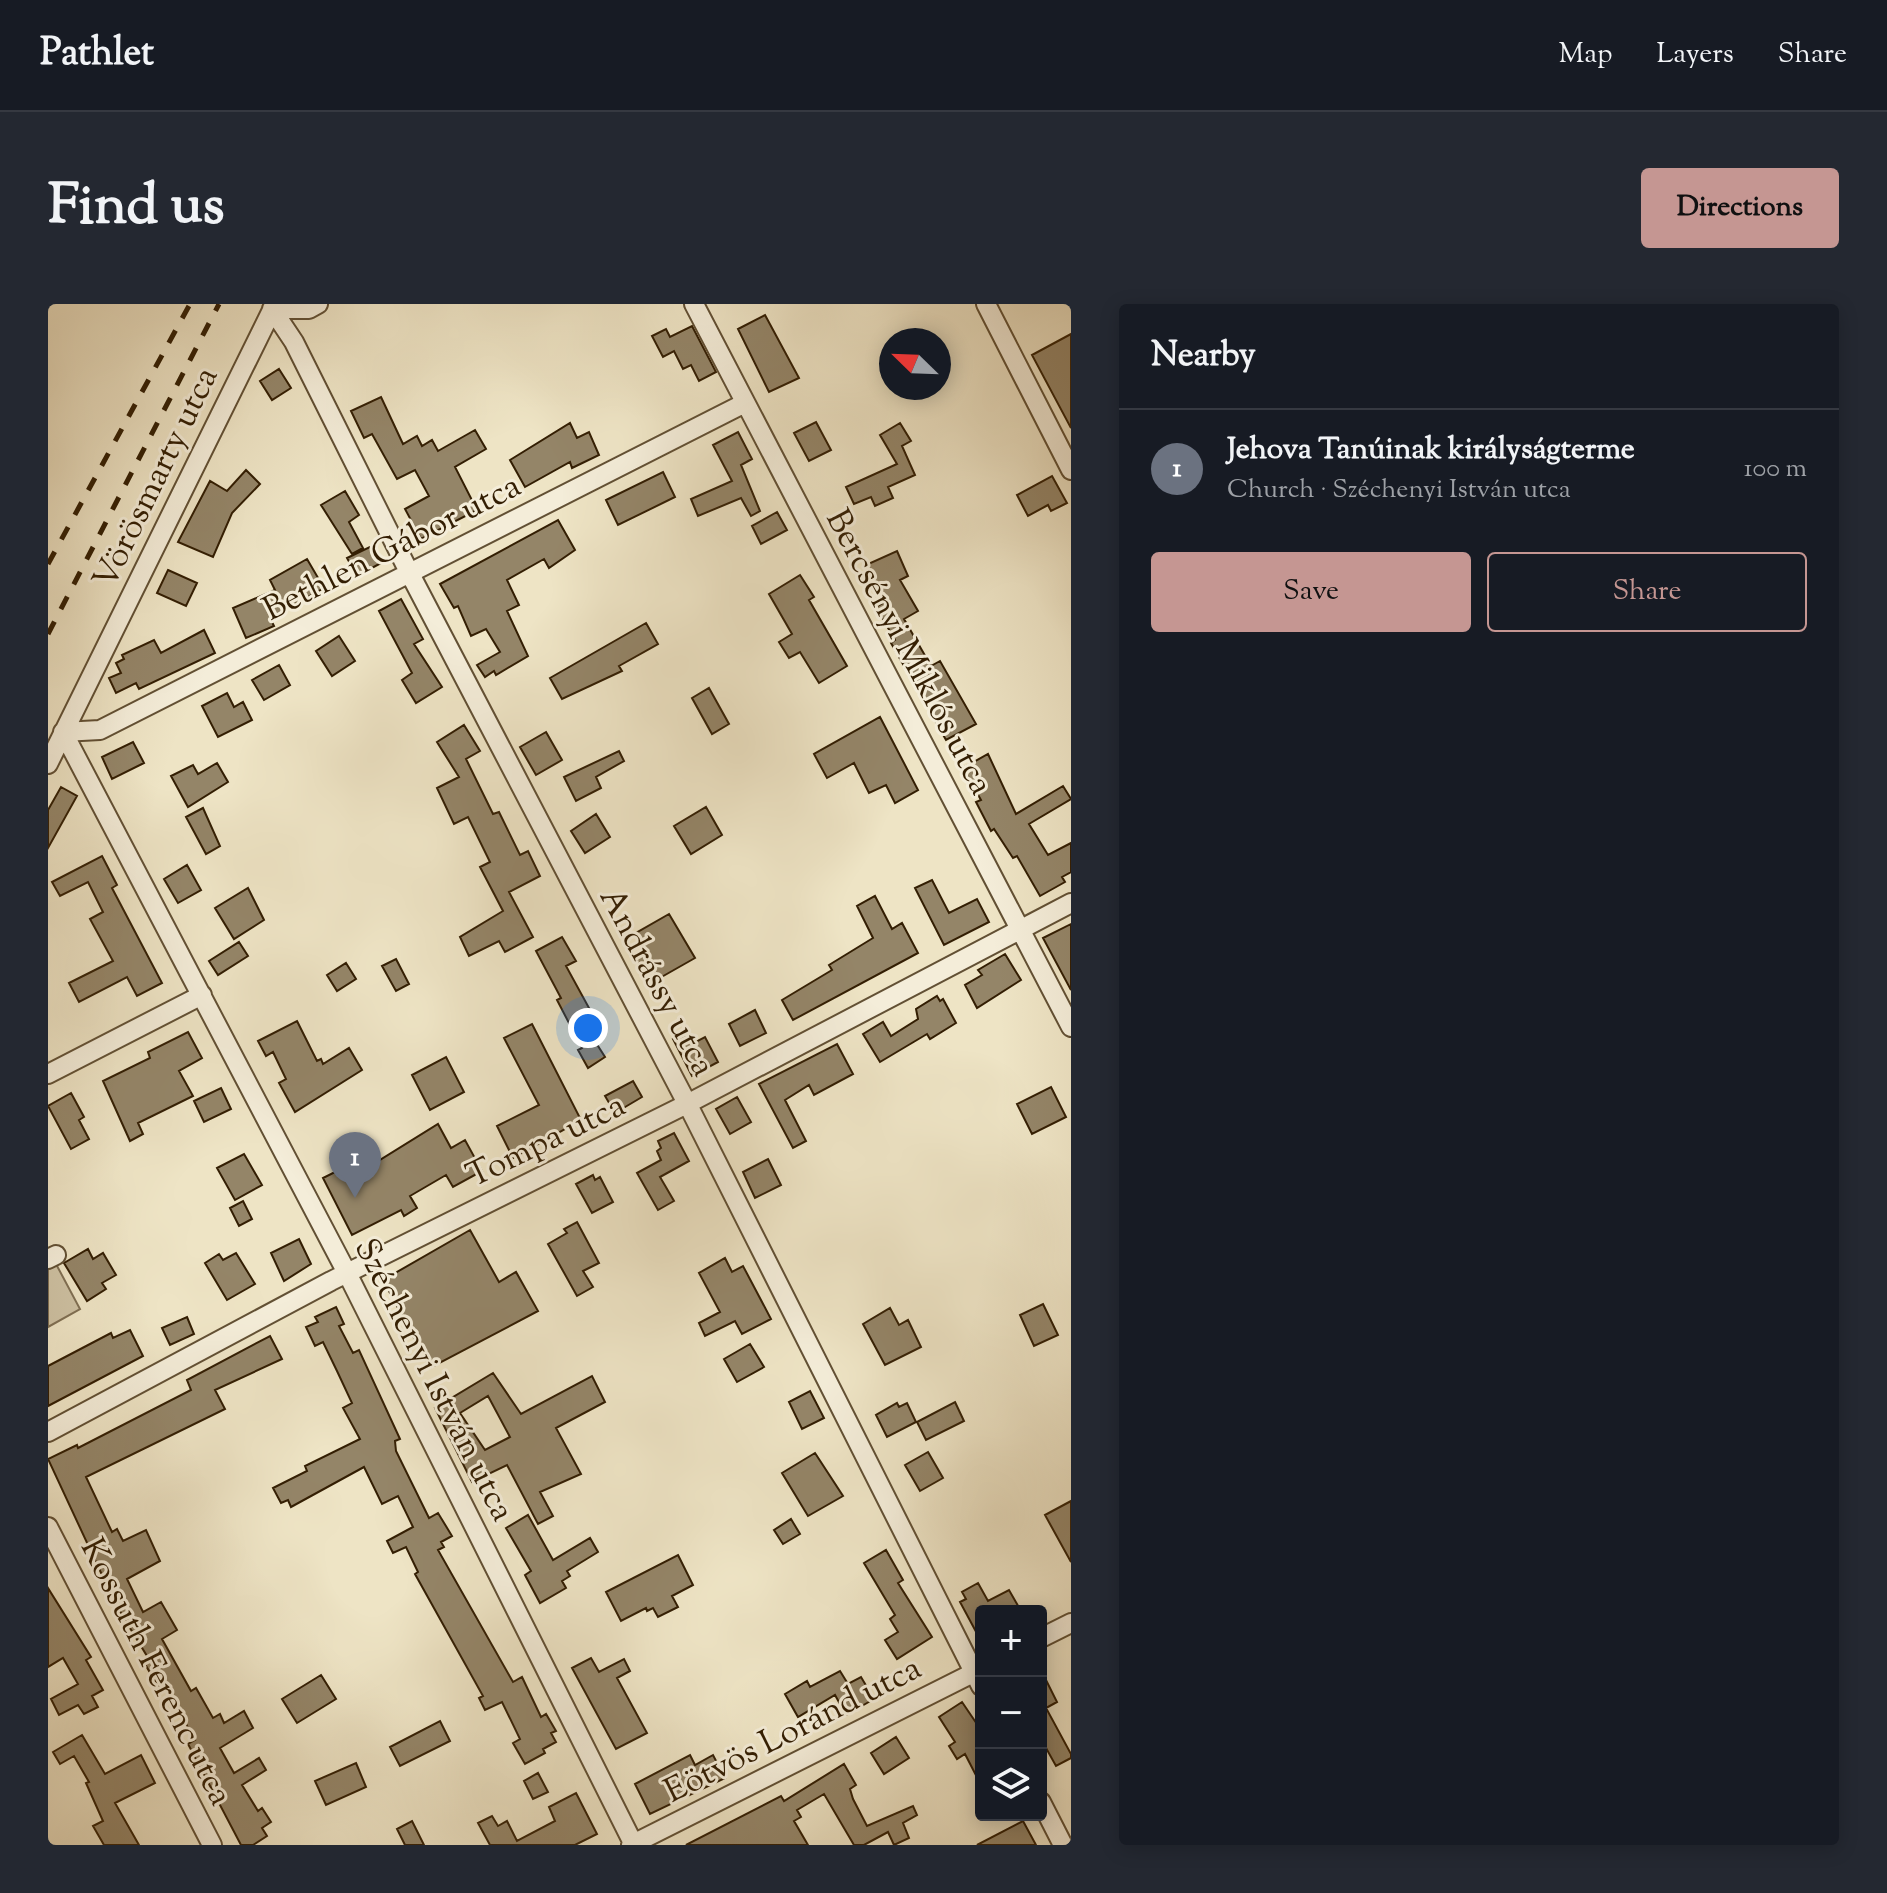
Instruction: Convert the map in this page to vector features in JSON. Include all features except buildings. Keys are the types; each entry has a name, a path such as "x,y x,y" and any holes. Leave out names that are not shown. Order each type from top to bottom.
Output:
{"street":[{"path":"273,306 309,309 318,304"},
{"name":"Bercsényi Miklós utca","path":"694,304 1071,1027"},
{"path":"986,304 1071,470"},
{"name":"Andrássy utca","path":"273,306 687,1104 975,1668"},
{"name":"Vörösmarty utca","path":"48,764 273,306"},
{"name":"Bethlen Gábor utca","path":"63,732 100,730 745,403"},
{"name":"Széchenyi István utca","path":"63,732 347,1273 633,1845"},
{"name":"Tompa utca","path":"48,1432 347,1273 687,1104 1071,903"},
{"path":"48,1074 202,995"},
{"name":"Kossuth Ferenc utca","path":"48,1527 212,1845"},
{"path":"1047,1635 1071,1623"},
{"name":"Eötvös Loránd utca","path":"633,1845 977,1677"},
{"path":"1047,1814 1063,1845"}],"shaded area":[{"path":"48,1249 80,1309 48,1327"}],"railway":[{"path":"48,564 190,304"},
{"path":"48,634 219,304"}],"place":[{"name":"Jehova Tanúinak királyságterme","path":"355,1198"}]}
